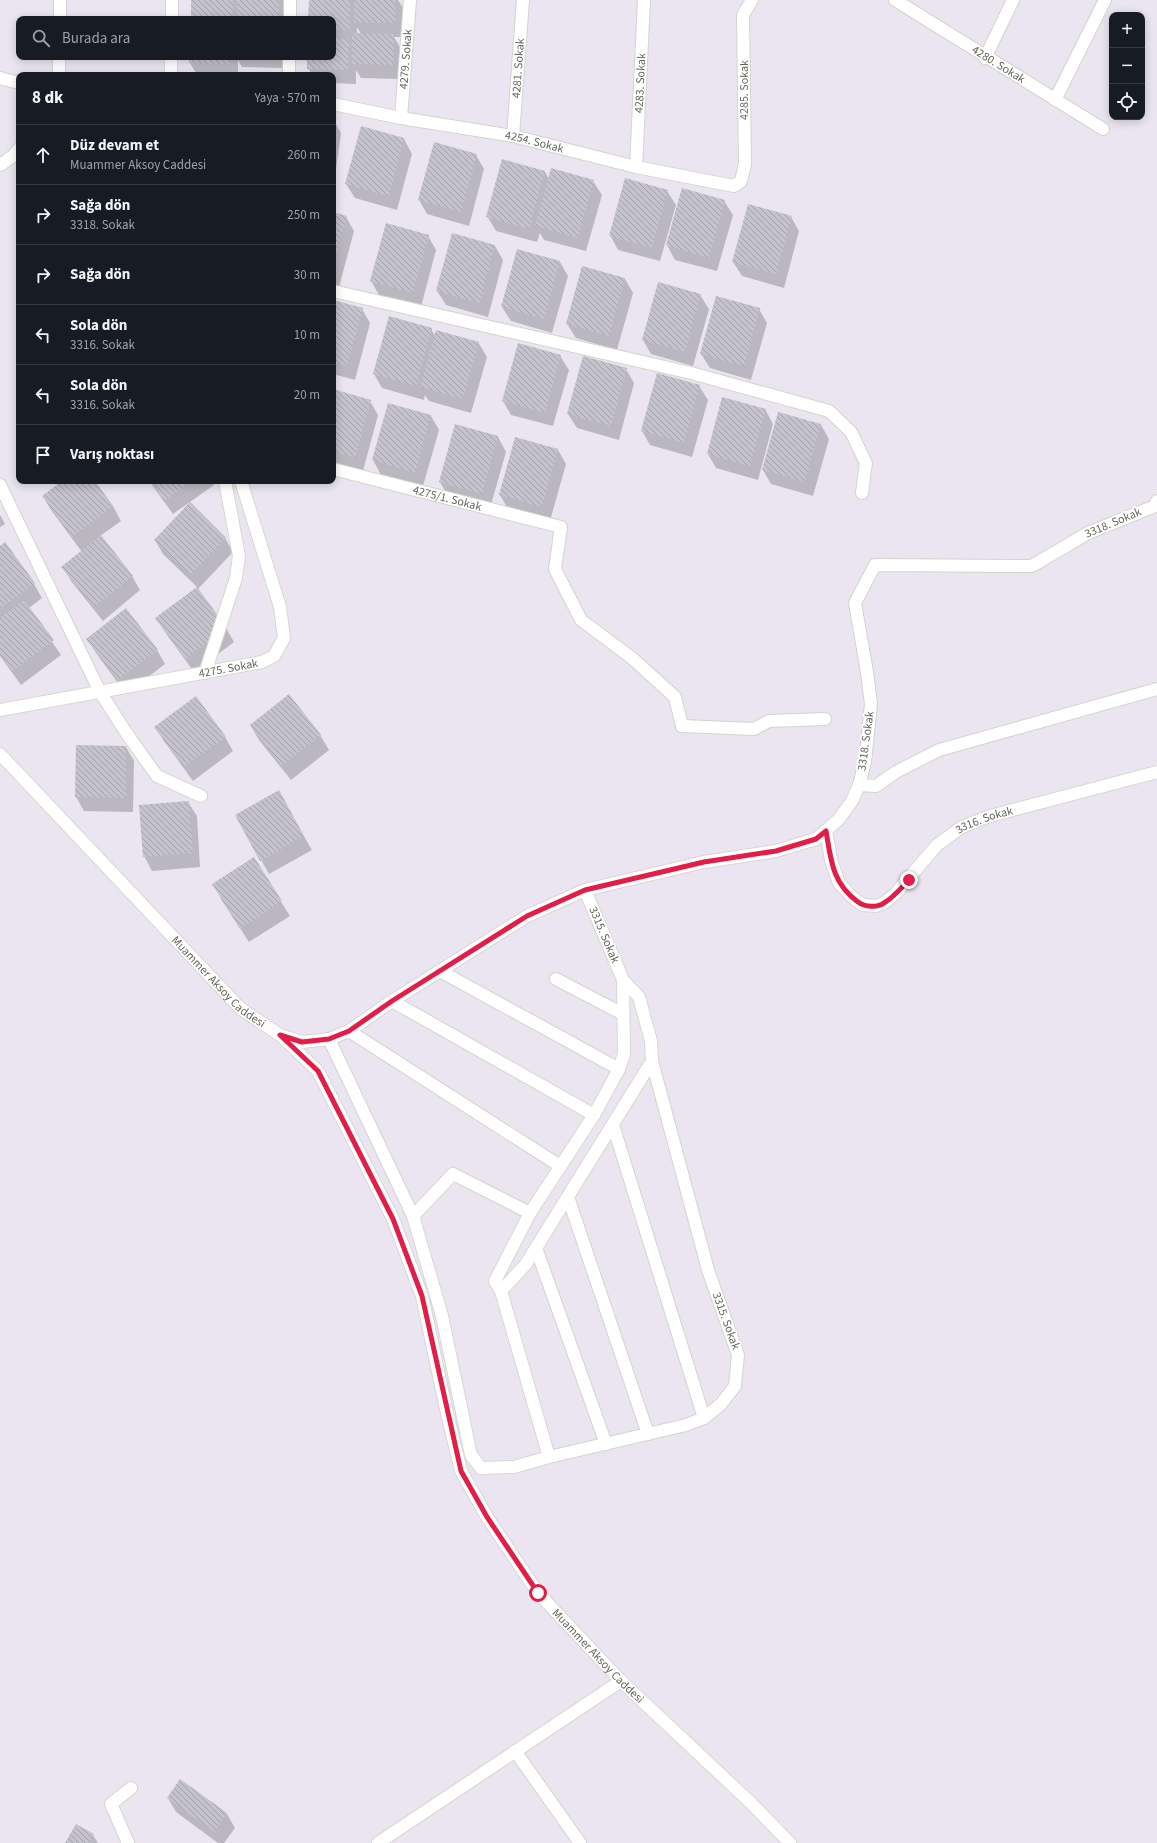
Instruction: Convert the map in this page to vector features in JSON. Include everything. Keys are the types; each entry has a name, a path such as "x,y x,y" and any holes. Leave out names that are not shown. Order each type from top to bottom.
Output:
{"street":[{"path":"60,0 60,16"},
{"path":"172,0 172,16"},
{"path":"290,0 290,16"},
{"name":"4279. Sokak","path":"401,118 410,0"},
{"name":"4281. Sokak","path":"513,136 524,0"},
{"name":"4283. Sokak","path":"636,167 644,0"},
{"name":"4285. Sokak","path":"734,186 741,181 745,164 743,15 752,0"},
{"name":"4280. Sokak","path":"895,0 912,4 986,58 1103,129"},
{"path":"986,58 1013,0"},
{"path":"1055,100 1105,0"},
{"path":"59,60 59,72"},
{"path":"171,60 171,72"},
{"path":"289,60 289,72"},
{"path":"0,78 16,82"},
{"name":"4254. Sokak","path":"336,105 401,118 513,136 636,167 734,186"},
{"path":"0,165 16,152"},
{"path":"336,292 691,373 829,411 851,432 866,463 862,493"},
{"name":"4275/1. Sokak","path":"336,469 561,527 555,569 581,620 632,658 675,697 682,726 754,729 769,721 825,719"},
{"path":"205,673 236,578 239,556 226,484"},
{"name":"4275. Sokak","path":"0,710 262,662 274,656 284,638 280,607 242,484"},
{"path":"0,485 100,692 127,734 157,776 201,796"},
{"name":"3318. Sokak","path":"280,1035 302,1042 329,1039 349,1031 392,1001 527,916 585,890 704,862 776,851 816,839 838,820 852,801 865,762 871,704 855,603 875,565 1032,566 1088,532 1155,506 1157,501"},
{"path":"858,786 876,786 896,772 939,750 1157,689"},
{"name":"Muammer Aksoy Caddesi","path":"0,754 241,1009 280,1035 318,1071 393,1219 422,1296 461,1471 487,1517 538,1593 621,1681 751,1803 790,1843"},
{"name":"3316. Sokak","path":"826,831 834,872 839,883 863,905 876,906 884,904 900,889 937,845 962,828 990,816 1157,772"},
{"name":"3315. Sokak","path":"413,1216 442,1316 471,1455 481,1468 514,1467 549,1457 686,1425 704,1418 721,1404 735,1386 738,1355 708,1270 652,1061 651,1041 639,997 623,980 585,890"},
{"path":"440,971 619,1069"},
{"path":"556,979 623,1014"},
{"path":"549,1457 501,1291 495,1281 530,1213 594,1115 619,1069 624,1054 623,980"},
{"path":"392,1001 594,1115"},
{"path":"349,1031 560,1166"},
{"path":"329,1039 413,1216 454,1174 530,1213"},
{"path":"501,1291 526,1264 652,1061"},
{"path":"613,1125 704,1418"},
{"path":"568,1197 648,1434"},
{"path":"536,1248 606,1444"},
{"path":"378,1843 621,1681"},
{"path":"515,1751 580,1843"},
{"path":"128,1843 111,1804 131,1788"}],"building":[{"path":"191,0 233,0 232,16 191,16"},
{"path":"238,0 279,0 279,16 237,16"},
{"path":"309,0 350,0 349,30 336,29 336,16 308,16"},
{"path":"354,0 395,0 395,23 354,23"},
{"path":"352,33 394,34 393,65 352,64"},
{"path":"336,38 349,39 348,70 307,69 307,60 336,60"},
{"path":"189,60 230,60 230,64 189,63"},
{"path":"361,126 404,138 389,196 345,184"},
{"path":"434,142 477,154 461,212 418,200"},
{"path":"502,159 545,171 529,229 486,217"},
{"path":"551,168 594,180 578,238 535,226"},
{"path":"625,178 668,190 652,248 609,236"},
{"path":"682,188 725,200 709,258 666,245"},
{"path":"748,204 792,216 776,274 732,262"},
{"path":"336,213 347,216 336,253"},
{"path":"386,223 429,235 413,293 370,281"},
{"path":"452,233 495,245 480,303 436,291"},
{"path":"517,249 560,261 544,319 501,307"},
{"path":"582,266 625,278 609,336 566,324"},
{"path":"658,282 701,294 685,352 642,340"},
{"path":"716,296 760,308 744,366 700,354"},
{"path":"336,301 363,308 347,366 336,363"},
{"path":"389,316 432,328 416,386 373,374"},
{"path":"436,330 479,342 463,399 420,387"},
{"path":"518,343 561,355 545,413 502,401"},
{"path":"583,356 627,368 611,426 567,414"},
{"path":"657,373 700,385 684,443 641,431"},
{"path":"336,390 371,400 355,458 336,452"},
{"path":"722,397 766,409 750,466 707,454"},
{"path":"388,403 431,415 415,473 372,460"},
{"path":"778,412 821,424 805,482 762,470"},
{"path":"455,424 498,436 482,494 439,482"},
{"path":"515,437 558,449 542,507 499,495"},
{"path":"58,484 97,484 113,506 72,537 42,496"},
{"path":"152,484 187,484 164,501"},
{"path":"190,502 226,538 190,575 154,540"},
{"path":"101,535 133,576 94,607 61,567"},
{"path":"5,542 35,583 0,609 0,546"},
{"path":"197,587 227,628 185,659 155,618"},
{"path":"24,600 54,640 12,671 0,655 0,618"},
{"path":"126,608 158,650 118,680 86,639"},
{"path":"289,694 321,735 282,766 250,725"},
{"path":"196,696 226,737 184,767 154,727"},
{"path":"76,745 126,746 126,798 75,797"},
{"path":"279,790 304,836 260,861 235,815"},
{"path":"189,801 193,853 143,857 139,805"},
{"path":"254,857 282,901 240,929 212,884"},
{"path":"180,1779 227,1813 214,1832 167,1798"},
{"path":"76,1824 94,1834 89,1843 65,1843"}],"route":[{"path":"538,1593 487,1517 461,1471 422,1296 393,1219 318,1071 280,1035 302,1042 329,1039 349,1031 392,1001 527,916 585,890 704,862 776,851 816,839 826,831 831,860 839,883 853,898 863,905 876,906 884,904 909,880"}]}
